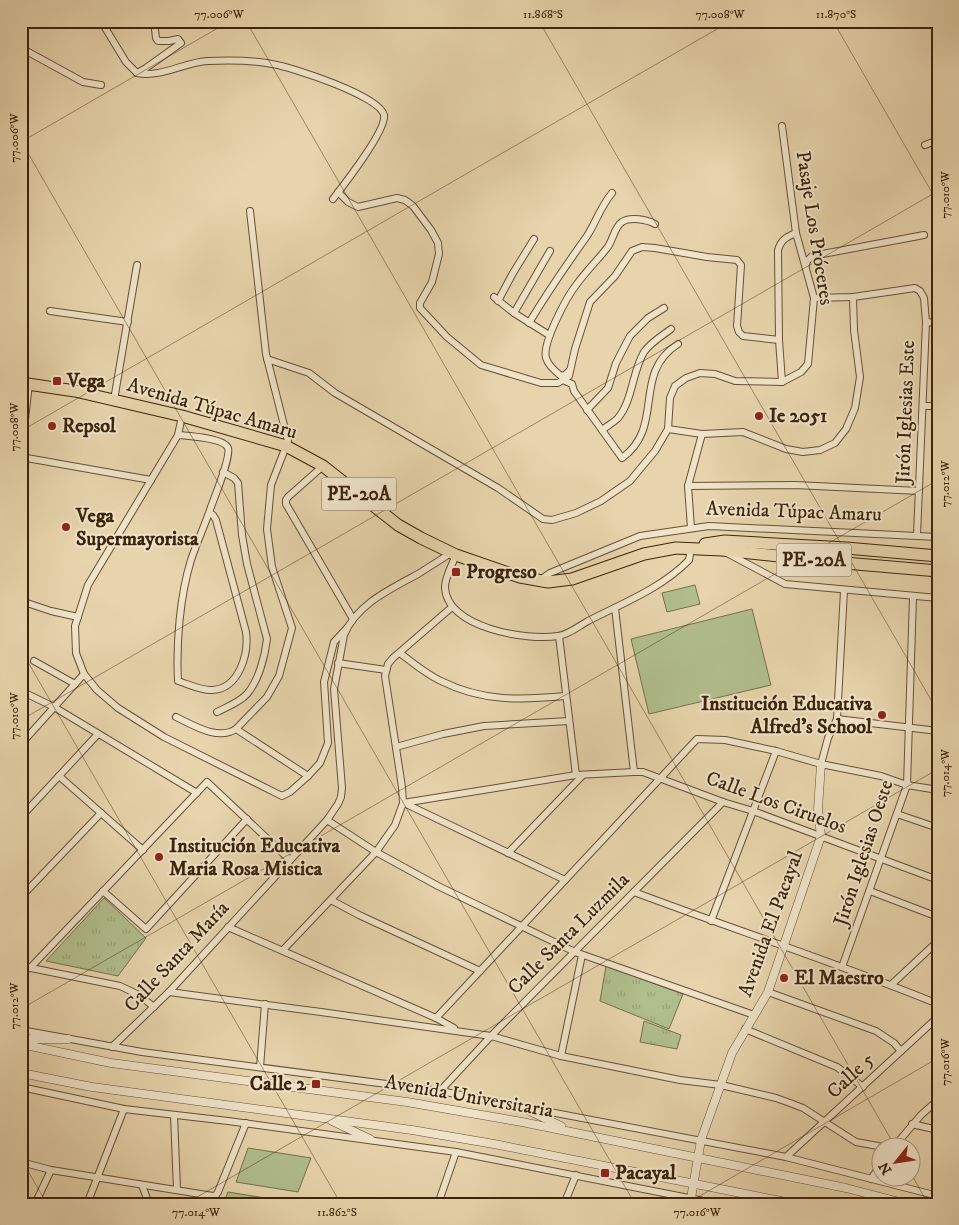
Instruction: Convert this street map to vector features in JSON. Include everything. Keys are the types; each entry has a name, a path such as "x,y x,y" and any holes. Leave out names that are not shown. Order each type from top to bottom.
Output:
{"highway":[{"name":"Avenida Túpac Amaru","path":"25,383 114,400 182,416 286,446 323,466 398,525 421,538 453,554 520,577 539,581 572,579 644,554 676,548 722,550 938,571"},
{"name":"Avenida Túpac Amaru","path":"691,548 725,541 846,548 938,556"}],"street":[{"path":"103,21 104,26 126,62 137,73 152,74 206,61 252,61 274,64 308,73 370,100 380,108 384,116 383,127 363,159 333,199"},
{"path":"137,73 181,45 181,41 178,39 158,41 154,21"},
{"path":"21,48 84,82 100,85"},
{"name":"Pasaje Los Próceres","path":"782,126 796,234 814,298 808,364 801,372 782,382"},
{"path":"924,146 938,140"},
{"path":"338,192 348,202 358,206 397,198 405,200 413,206 431,230 438,243 439,254 432,282 420,303 420,308 447,336 481,365 541,383 552,384 569,376 575,349 590,302 615,276 630,253 642,247 707,258 737,260 741,265 736,326 739,332 743,336 779,340"},
{"path":"529,323 612,193"},
{"path":"176,717 201,729 221,734 231,732 267,697 279,676 292,628 272,566 267,529 271,485 288,442 267,359 250,211"},
{"path":"572,369 561,376 546,358 549,335 575,285 609,245 618,226 627,220 649,220 656,224"},
{"path":"267,359 309,373 335,393 498,488 543,519 552,520 576,513 601,501 630,481 655,451 668,429 670,398 675,386 686,378 700,373 715,374 735,381 782,382 779,340 778,250 785,237 796,234"},
{"path":"806,265 812,256 924,235"},
{"path":"534,239 496,299 549,335"},
{"path":"514,313 550,251"},
{"path":"114,400 137,265"},
{"name":"Jirón Iglesias Este","path":"853,297 914,288 920,291 924,298 926,322 917,536"},
{"path":"668,429 702,434 742,432 786,449 803,452 820,450 835,443 846,429 855,408 860,377 854,330 853,297 814,298"},
{"path":"587,410 608,388 616,362 630,336 648,318 664,308"},
{"path":"50,311 128,322"},
{"path":"926,322 938,323"},
{"path":"602,430 622,412 631,393 635,375 645,352 655,341 671,329"},
{"path":"563,380 572,384 574,392 622,458 635,448 642,434 648,413 653,373 662,356 678,344"},
{"path":"25,383 21,456 151,480"},
{"path":"923,406 938,406"},
{"path":"182,416 178,435 88,585 75,626 76,653 84,674 97,690 118,708 164,737 282,796 290,792 320,763 328,744 324,682 334,642 347,628"},
{"path":"691,528 688,486 702,434"},
{"path":"178,435 212,440 226,445 228,449 223,472 191,560 184,591 177,668 178,681 210,691 222,689 235,678 248,645 216,520 214,515 209,513"},
{"path":"323,466 288,497 286,504 354,619"},
{"path":"217,712 247,694 260,668 267,639 247,564 242,535 238,483 234,478 223,472"},
{"path":"688,486 795,485 919,491"},
{"name":"Avenida Túpac Amaru","path":"539,581 550,573 640,536 709,526 938,537"},
{"path":"453,554 445,588 447,598 452,607 467,619 493,629 524,637 560,636 615,608 665,580 680,569 689,560 691,548"},
{"path":"722,550 785,584 844,591 938,598"},
{"name":"Calle Santa María","path":"112,1047 169,992 327,820 338,804 342,788 334,698 338,663 347,628 377,597 453,554"},
{"path":"821,764 828,738 837,719 844,591"},
{"name":"Jirón Iglesias Oeste","path":"842,967 906,785 913,597"},
{"path":"21,601 51,611 78,617"},
{"path":"283,950 376,852 395,825 402,803 402,786 385,676 386,670 388,664 452,607"},
{"path":"615,608 634,772"},
{"path":"508,853 580,775 569,721 560,636"},
{"path":"400,653 440,681 490,698 509,700 566,696"},
{"path":"34,661 75,684"},
{"path":"338,663 386,670"},
{"path":"21,744 84,674"},
{"path":"21,691 54,707 196,793"},
{"path":"837,719 938,731"},
{"path":"396,747 443,734 484,726 569,721"},
{"path":"236,728 308,776"},
{"path":"21,817 98,734"},
{"path":"436,1018 697,739 725,740 776,751 821,764 881,776 906,785 938,790"},
{"path":"711,921 776,751"},
{"name":"Avenida El Pacayal","path":"690,1200 701,1140 720,1085 732,1053 768,992 820,836 818,809 821,764"},
{"name":"Calle Los Ciruelos","path":"402,803 580,775 643,772 938,880"},
{"path":"59,776 143,850"},
{"path":"30,968 207,782 290,860"},
{"name":"Calle Santa Luzmila","path":"440,1091 491,1036 579,953 634,892 723,802"},
{"path":"402,803 565,880"},
{"path":"21,897 101,813"},
{"path":"897,814 938,828"},
{"path":"103,891 146,928 247,819"},
{"path":"327,820 376,852 438,886 579,953 754,1015"},
{"path":"870,891 938,917"},
{"path":"634,892 891,985 938,1004"},
{"path":"331,900 480,971"},
{"path":"228,927 436,1018 460,1031"},
{"path":"891,985 938,941"},
{"path":"561,1056 579,953"},
{"path":"21,966 120,986 139,994 154,1007"},
{"path":"169,992 491,1036 561,1056 680,1080 720,1085 776,1098 803,1108 856,1142 872,1145"},
{"path":"768,992 876,1031 889,1039 902,1051"},
{"path":"260,1067 264,1004"},
{"name":"Calle 5","path":"786,1157 938,1017"},
{"path":"745,1029 837,1067 863,1087"},
{"path":"21,1030 112,1047 440,1091 786,1157 938,1196"},
{"path":"21,1039 68,1039"},
{"name":"Avenida Universitaria","path":"21,1044 111,1062 407,1102 698,1157 846,1188 907,1204"},
{"name":"Avenida Universitaria","path":"21,1073 92,1087 412,1130 693,1182 796,1204"},
{"path":"21,1087 124,1109 370,1139 456,1152 576,1175 690,1200 720,1204"},
{"path":"900,1138 938,1100"},
{"path":"517,1105 572,1132"},
{"path":"87,1204 124,1109"},
{"path":"174,1115 177,1190"},
{"path":"326,1118 370,1139"},
{"path":"21,1162 51,1170 98,1178 216,1195 246,1123"},
{"path":"912,1124 938,1130"},
{"path":"438,1204 456,1152"},
{"path":"35,1204 51,1170"},
{"path":"564,1204 576,1175"},
{"path":"142,1185 149,1204"}],"green space":[{"path":"695,585 700,604 667,612 662,593"},
{"path":"752,609 771,685 649,714 631,639"},
{"path":"104,898 146,938 118,976 46,961"},
{"path":"606,966 683,994 669,1029 600,1001"},
{"path":"644,1021 681,1035 677,1049 640,1042"},
{"path":"248,1148 311,1158 298,1192 236,1182"},
{"path":"228,1192 290,1202 290,1204 223,1204"}],"place":[{"name":"Vega","path":"57,381"},
{"name":"Ie 2051","path":"759,416"},
{"name":"Repsol","path":"52,426"},
{"name":"Vega Supermayorista","path":"66,527"},
{"name":"Progreso","path":"456,572"},
{"name":"Institución Educativa Alfred's School","path":"882,715"},
{"name":"Institución Educativa Maria Rosa Mistica","path":"159,857"},
{"name":"El Maestro","path":"784,978"},
{"name":"Calle 2","path":"316,1084"},
{"name":"Pacayal","path":"605,1173"}]}
